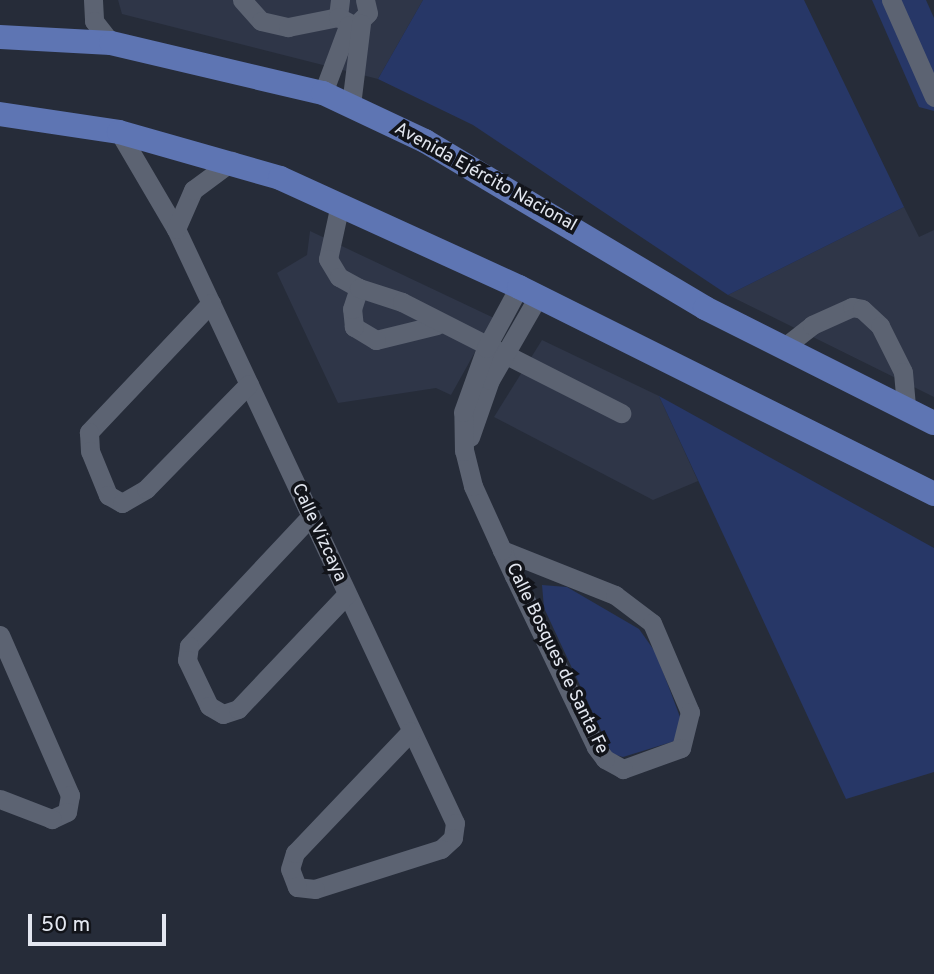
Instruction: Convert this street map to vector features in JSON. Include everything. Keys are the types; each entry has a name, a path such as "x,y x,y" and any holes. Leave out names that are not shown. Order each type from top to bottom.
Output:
{"main road":[{"name":"Avenida Ejército Nacional","path":"0,37 111,43 323,93 351,105 783,348 934,423"},
{"path":"0,114 119,132 232,161 340,204 529,292 934,494"}],"street":[{"path":"93,0 94,21 111,43"},
{"path":"242,0 261,21 288,27 368,13 365,0"},
{"path":"891,0 934,96"},
{"path":"323,93 347,17"},
{"path":"347,17 351,105"},
{"name":"Calle Vizcaya","path":"119,132 176,229 348,594 454,823 453,838 441,849 302,890 293,883 290,861 411,731"},
{"path":"176,229 193,190 232,161"},
{"path":"340,204 328,259 339,277 359,288 402,302 437,325 621,413"},
{"path":"359,288 352,319 361,335 391,339 437,325"},
{"name":"Calle Bosques de Santa Fe","path":"502,550 615,595 652,623 690,712 681,748 623,769 610,764 502,550 464,451 494,352 529,292"},
{"path":"211,303 89,432 90,451 108,495 122,503 146,489 248,384"},
{"path":"783,348 812,325 852,307 862,309 880,326 899,363 906,410"},
{"path":"310,517 187,653 209,706 223,714 246,702 348,594"},
{"path":"0,635 71,795 67,811 52,819 0,799"}],"shaded area":[{"path":"118,0 423,0 378,79 122,14"},
{"path":"423,0 804,0 904,207 728,295 473,125 378,79"},
{"path":"872,0 926,0 934,18 934,111 919,107"},
{"path":"904,207 919,237 934,230 934,397 728,295"},
{"path":"310,231 494,318 451,395 436,388 338,403 277,273 307,255"},
{"path":"542,340 659,396 698,481 653,500 494,417"},
{"path":"659,396 934,548 934,772 846,799"},
{"path":"542,585 567,587 639,629 656,653 683,725 678,740 623,757 612,754 544,608"}]}
